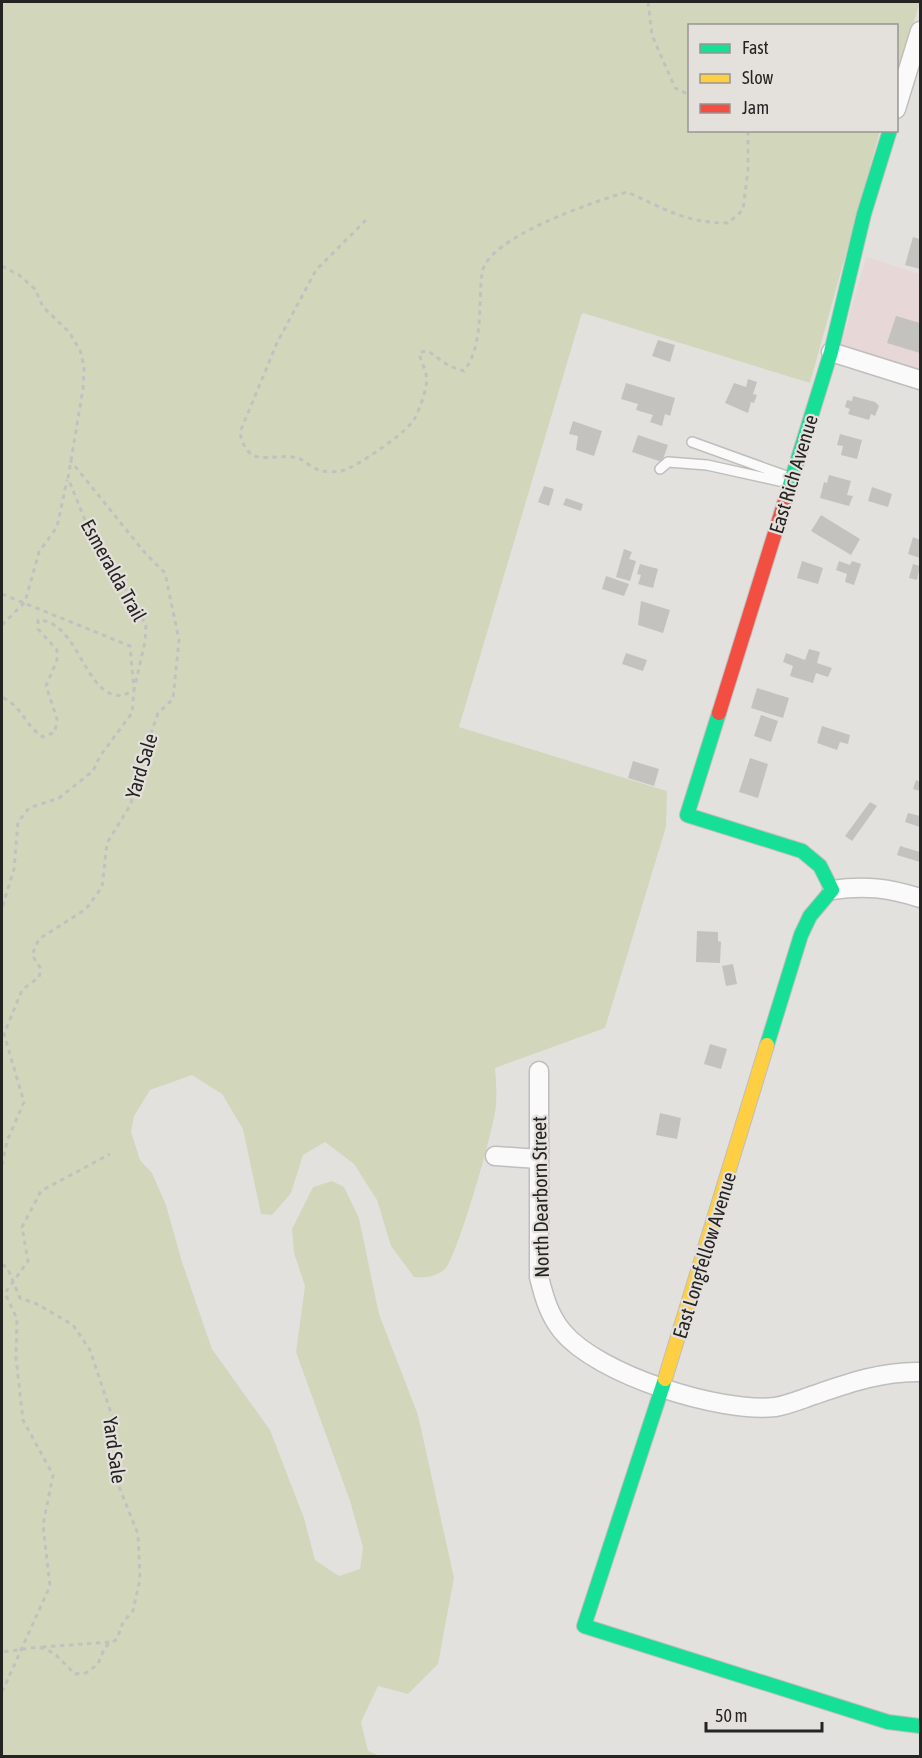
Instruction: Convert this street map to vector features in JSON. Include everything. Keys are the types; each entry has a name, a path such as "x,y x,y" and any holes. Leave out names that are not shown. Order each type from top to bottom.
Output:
{"street":[{"path":"898,106 921,31"},
{"name":"East Rich Avenue","path":"832,890 820,866 802,851 687,815 831,352 864,214 889,132"},
{"path":"831,352 921,380"},
{"path":"832,890 862,885 890,889 921,898"},
{"name":"East Longfellow Avenue","path":"832,890 810,916 801,935 663,1387 584,1626 888,1722 921,1726"},
{"name":"North Dearborn Street","path":"539,1071 539,1277 547,1308 562,1332 583,1349 606,1365 663,1387 718,1405 747,1409 778,1407 867,1377 921,1372"},
{"path":"495,1156 539,1159"}],"lane":[{"path":"692,442 791,481"},
{"path":"660,469 668,462 707,465 791,481"}],"path":[{"path":"648,2 652,35 675,88 688,94"},
{"path":"366,220 316,270 277,343 240,432 242,445 255,457 276,459 295,457 320,471 342,471 359,463 399,436 414,419 426,385 420,352 428,351 450,366 464,371 470,363 475,347 482,269 498,251 533,226 627,192 668,213 711,223 728,223 743,210 748,169 748,132"},
{"name":"Esmeralda Trail","path":"2,266 19,275 34,289 43,307 69,332 80,350 84,367 82,389 68,478 86,520 146,625 132,713 100,756 93,771 59,798 29,808 18,822 14,868 2,908"},
{"name":"Yard Sale","path":"2,1165 7,1141 24,1102 4,1034 22,990 39,976 41,969 32,955 39,939 86,909 102,887 107,843 130,804 136,777 158,713 173,699 179,640 165,573 145,553 70,460"},
{"path":"2,625 25,602 39,552 57,526 68,478"},
{"path":"2,594 130,646 134,690 122,696 104,691 59,629 46,620 38,620 38,629 57,650 57,660 46,686 57,719 55,732 43,737 34,731 16,704 2,697"},
{"path":"2,1692 50,1586 43,1525 52,1475 23,1420 16,1358 17,1319 5,1293 28,1261 22,1227 41,1191 110,1154"},
{"name":"Yard Sale","path":"2,1265 7,1267 20,1298 37,1304 73,1325 90,1350 115,1425 118,1484 138,1534 140,1579 133,1611 123,1622 117,1639 105,1647 98,1664 86,1673 75,1674 54,1653 39,1647"},
{"path":"2,1652 22,1648 112,1642"}],"shaded area":[{"path":"866,257 920,274 920,370 841,345"}],"green space":[{"path":"2,2 920,2 898,73 898,24 688,24 688,132 880,132 810,383 583,313 581,316 459,727 667,791 666,827 605,1028 495,1068 494,1118 475,1191 458,1242 445,1269 438,1274 414,1277 391,1246 377,1200 354,1164 325,1142 303,1155 291,1193 272,1215 261,1214 243,1129 222,1094 192,1075 150,1090 134,1116 131,1132 140,1160 152,1173 166,1205 182,1262 212,1349 270,1430 304,1518 315,1560 339,1576 360,1569 363,1547 350,1501 296,1352 305,1286 294,1253 292,1229 313,1187 332,1181 344,1187 359,1218 379,1314 418,1415 454,1578 438,1664 408,1694 378,1686 361,1722 368,1751 380,1756 2,1756"}],"building":[{"path":"913,237 920,239 920,269 905,265"},
{"path":"896,316 920,323 920,353 887,343"},
{"path":"658,340 675,345 670,362 652,356"},
{"path":"748,379 757,382 753,394 757,395 754,403 751,402 748,413 725,403 734,383 746,387"},
{"path":"626,383 675,398 670,416 665,414 662,426 650,422 653,415 636,410 638,404 621,399"},
{"path":"853,396 875,402 879,406 875,416 871,414 869,420 848,414 850,409 845,407 847,400 852,401"},
{"path":"573,421 602,431 594,456 576,450 578,436 569,434"},
{"path":"840,434 862,440 857,459 841,455 843,446 837,445"},
{"path":"638,435 668,445 662,462 632,452"},
{"path":"829,475 851,481 847,495 853,496 849,506 820,498 824,482 827,483"},
{"path":"544,486 554,489 549,506 538,502"},
{"path":"872,487 892,494 888,507 868,501"},
{"path":"566,498 583,504 581,511 563,505"},
{"path":"821,515 860,539 851,555 811,531"},
{"path":"913,537 920,540 920,558 908,554"},
{"path":"624,549 632,552 629,559 636,561 630,581 616,577"},
{"path":"802,561 823,568 818,584 797,578"},
{"path":"839,561 850,565 852,561 861,564 854,585 845,582 847,574 836,570"},
{"path":"640,564 658,569 653,588 638,584 641,575 637,574"},
{"path":"913,564 920,566 917,580 909,578"},
{"path":"606,576 629,584 624,596 602,589"},
{"path":"641,601 670,610 663,633 638,625"},
{"path":"809,649 820,652 817,663 832,668 828,677 816,673 813,683 790,676 793,666 783,662 786,653 805,660"},
{"path":"626,653 647,660 643,671 622,664"},
{"path":"757,688 789,698 783,718 751,708"},
{"path":"761,715 778,721 771,742 754,736"},
{"path":"822,726 850,735 848,744 840,742 837,750 817,743"},
{"path":"750,758 768,764 758,798 739,792"},
{"path":"633,761 659,769 654,786 628,778"},
{"path":"916,780 920,782 920,791 913,789"},
{"path":"870,802 877,806 852,841 845,836"},
{"path":"908,813 920,816 920,827 905,822"},
{"path":"900,846 920,852 920,862 897,855"},
{"path":"697,931 718,932 718,941 721,942 720,963 696,962"},
{"path":"733,964 737,984 726,986 722,966"},
{"path":"710,1044 727,1049 721,1069 704,1064"},
{"path":"660,1113 681,1118 677,1139 656,1135"}],"traffic: fast":[{"path":"788,491 831,352 864,214 889,132"},
{"path":"719,713 687,815 802,851 820,866 832,890 810,916 801,935 767,1045"},
{"path":"665,1379 584,1626 888,1722 920,1726"}],"traffic: slow":[{"path":"665,1379 767,1045"}],"traffic: jam":[{"path":"719,713 788,491"}]}
